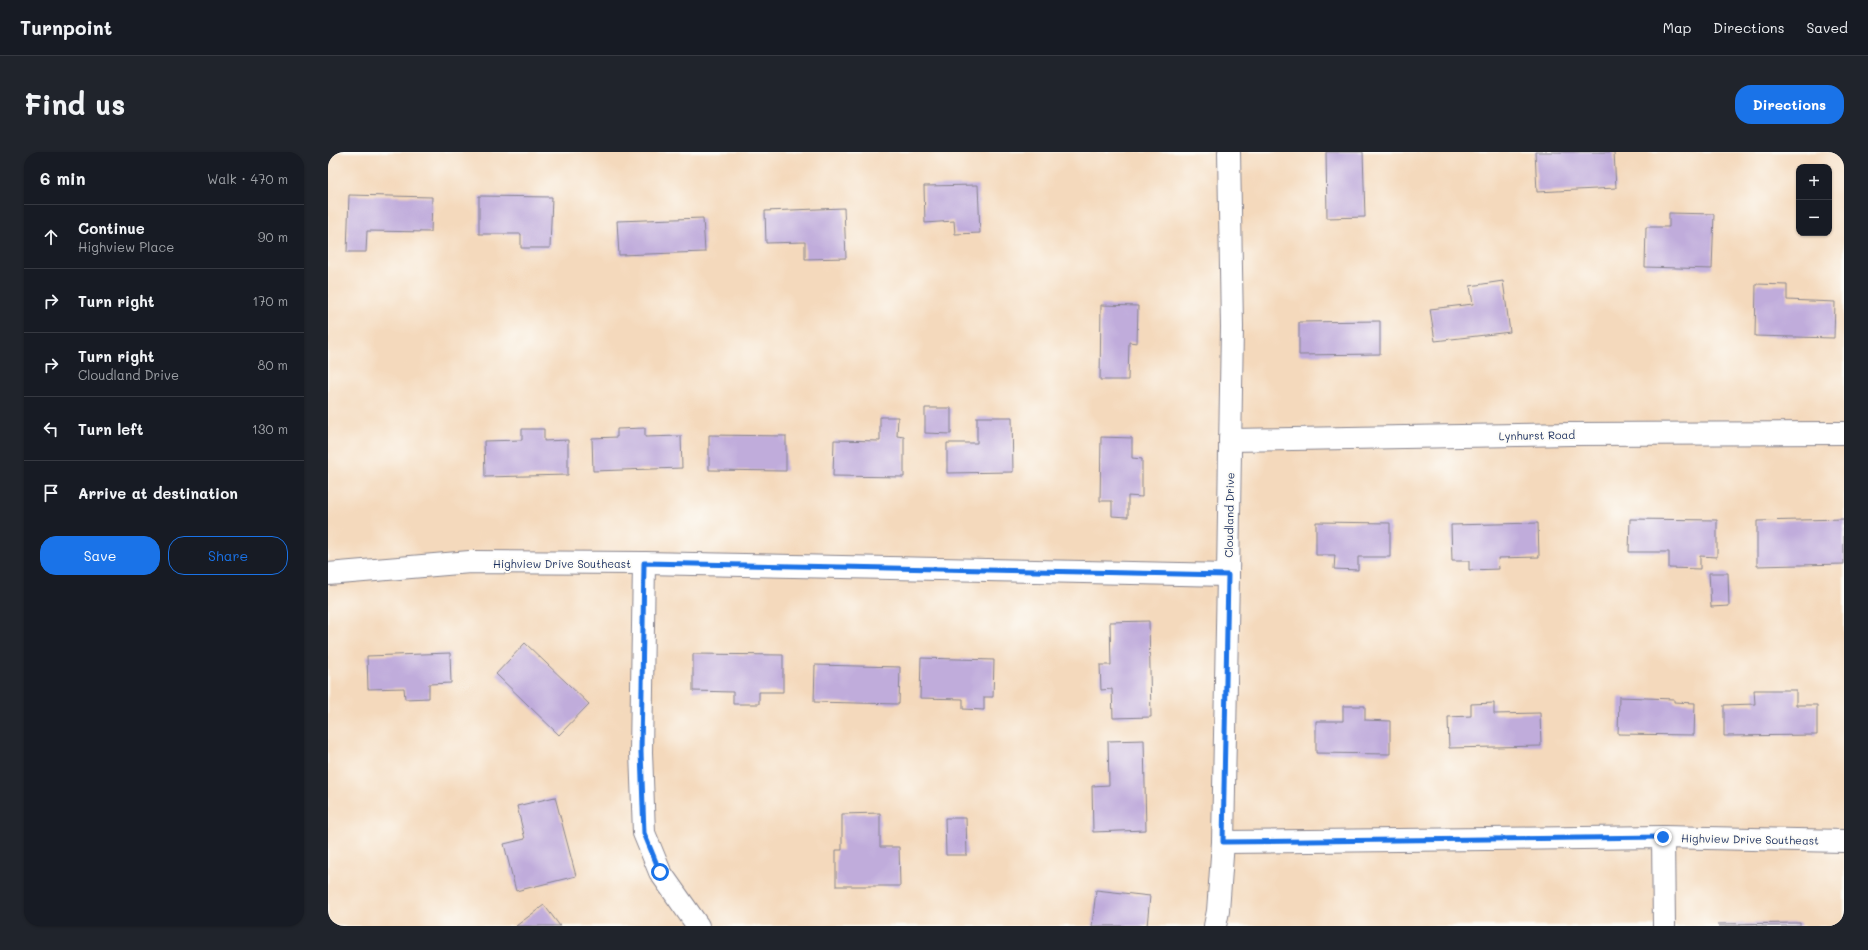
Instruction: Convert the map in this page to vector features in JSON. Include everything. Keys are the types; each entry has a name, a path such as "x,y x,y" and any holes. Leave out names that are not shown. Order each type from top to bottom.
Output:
{"street":[{"name":"Cloudland Drive","path":"1215,926 1218,911 1223,842 1228,575 1232,327 1229,152"},
{"name":"Lynhurst Road","path":"1230,440 1579,434 1844,433"},
{"name":"Highview Drive Southeast","path":"328,574 470,562 644,563 1228,575"},
{"path":"644,563 641,752 644,833 660,872 698,926"},
{"name":"Highview Drive Southeast","path":"1223,842 1663,837 1844,841"},
{"path":"1663,837 1664,926"}],"building":[{"path":"1326,152 1363,152 1365,217 1327,218"},
{"path":"1535,152 1614,152 1616,188 1537,192"},
{"path":"978,185 980,233 955,234 954,221 925,223 924,186"},
{"path":"349,195 432,197 431,232 367,231 366,252 347,252"},
{"path":"479,196 552,197 550,248 521,248 521,234 479,234"},
{"path":"844,208 846,258 805,259 805,242 766,243 765,211"},
{"path":"1669,213 1714,214 1712,269 1645,267 1646,227 1669,227"},
{"path":"703,218 705,252 619,255 617,221"},
{"path":"1503,281 1510,332 1435,341 1430,309 1473,304 1470,286"},
{"path":"1756,284 1787,285 1787,300 1835,302 1834,338 1755,336"},
{"path":"1101,305 1138,306 1137,343 1129,342 1128,380 1100,380"},
{"path":"1380,321 1380,354 1299,355 1299,322"},
{"path":"925,408 951,408 951,434 925,433"},
{"path":"880,417 898,417 897,436 904,437 904,477 833,476 834,440 880,441"},
{"path":"977,417 1012,417 1013,472 947,473 947,443 977,443"},
{"path":"645,428 645,437 681,436 682,468 593,471 592,438 617,437 617,429"},
{"path":"522,429 544,429 544,441 568,440 568,475 485,477 484,441 522,440"},
{"path":"709,435 786,436 786,471 709,470"},
{"path":"1101,437 1132,438 1132,458 1142,459 1142,497 1128,496 1128,517 1112,516 1112,501 1100,501"},
{"path":"1630,519 1717,520 1717,557 1700,556 1700,569 1669,568 1669,552 1629,552"},
{"path":"1844,519 1844,564 1757,566 1757,521"},
{"path":"1316,522 1390,523 1390,557 1358,557 1358,570 1334,569 1335,555 1316,555"},
{"path":"1538,523 1539,557 1498,558 1499,569 1469,570 1469,561 1452,561 1451,525"},
{"path":"1709,573 1728,573 1729,606 1711,607"},
{"path":"1149,621 1151,717 1113,718 1112,689 1101,690 1100,665 1111,665 1110,622"},
{"path":"525,643 589,704 559,735 496,674"},
{"path":"450,653 451,683 429,684 429,698 405,699 404,688 368,689 367,656"},
{"path":"693,654 783,655 783,692 759,692 759,704 733,704 733,692 693,691"},
{"path":"921,658 994,660 993,697 984,697 984,710 963,709 963,699 920,698"},
{"path":"815,665 900,667 899,704 814,702"},
{"path":"1754,690 1796,690 1796,705 1817,705 1817,735 1724,736 1724,705 1755,704"},
{"path":"1619,697 1674,699 1674,702 1695,703 1694,735 1618,734"},
{"path":"1494,703 1494,714 1540,713 1541,746 1449,748 1448,717 1471,716 1471,704"},
{"path":"1343,706 1365,706 1365,720 1390,721 1390,754 1316,753 1316,721 1343,721"},
{"path":"1144,740 1146,830 1093,832 1092,786 1109,785 1108,741"},
{"path":"555,797 576,876 516,891 504,844 525,839 517,806"},
{"path":"880,813 880,847 899,847 900,886 836,886 836,850 842,850 842,814"},
{"path":"945,818 966,818 967,855 946,855"},
{"path":"1096,890 1150,896 1147,926 1092,926"},
{"path":"544,905 560,926 516,926"},
{"path":"1800,923 1800,926 1718,926 1718,924"}],"route":[{"path":"660,872 644,833 641,752 644,563 1228,575 1223,842 1663,837"}]}
